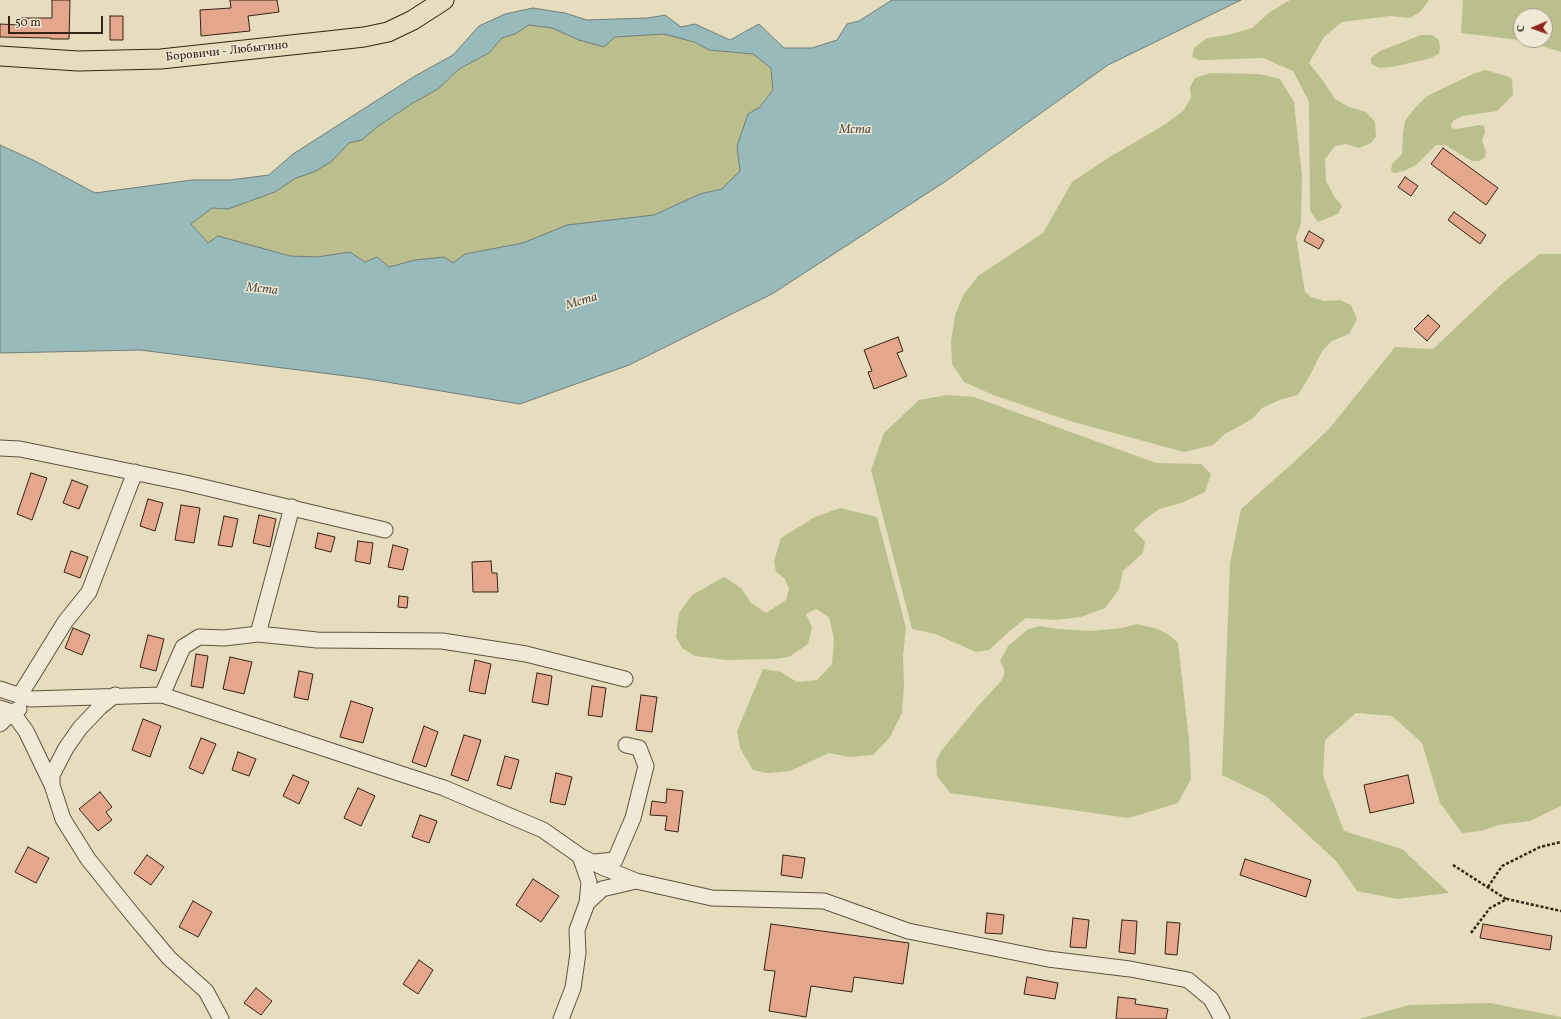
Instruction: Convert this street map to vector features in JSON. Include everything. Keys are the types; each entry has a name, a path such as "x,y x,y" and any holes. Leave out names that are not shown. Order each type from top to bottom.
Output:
{"main road":[{"name":"Боровичи - Любытино","path":"0,56 78,61 161,59 220,54 364,37 388,32 413,20 444,0"}],"street":[{"path":"0,448 20,449 135,472 292,507 385,530"},
{"path":"20,695 65,622 89,592 135,472"},
{"path":"258,634 292,507"},
{"path":"162,695 183,647 199,637 224,638 258,634 317,640 442,641 526,654 625,679"},
{"path":"0,690 30,699 115,695 162,695 444,788 543,830 587,859 636,881 712,898 824,900 908,931 1048,959 1130,969 1188,980 1211,998 1222,1019"},
{"path":"52,785 52,775 66,748 80,728 100,707 115,695"},
{"path":"6,710 29,705 39,699"},
{"path":"6,710 26,731 52,785 63,818 88,860 169,958 206,991 221,1019"},
{"path":"0,724 6,710"},
{"path":"587,859 615,860 633,818 646,766 639,748 626,745"},
{"path":"561,1019 573,988 578,953 577,930 586,904 589,882 587,859"},
{"path":"586,904 602,889 636,881"}],"path":[{"path":"1488,887 1502,866 1540,847 1561,842"},
{"path":"1453,865 1507,899 1561,911"},
{"path":"1471,933 1490,908 1507,899"}],"green space":[{"path":"1290,0 1429,0 1420,12 1410,18 1390,16 1342,22 1324,37 1309,63 1335,99 1349,107 1366,112 1375,122 1376,137 1371,143 1359,148 1346,144 1335,146 1325,159 1326,181 1334,196 1342,206 1338,214 1318,222 1310,211 1309,102 1293,71 1263,58 1199,60 1192,57 1194,48 1207,38 1228,35 1252,28 1270,12"},
{"path":"1463,0 1561,0 1561,52 1549,48 1553,48 1553,8 1513,8 1513,39 1461,33"},
{"path":"529,25 552,28 579,40 664,34 694,42 709,50 753,54 771,68 773,90 760,107 748,114 737,146 740,171 722,189 700,194 654,215 567,225 523,243 465,254 453,263 415,260 389,267 377,257 365,262 350,252 317,257 290,256 262,250 208,244 191,224 212,208 228,209 275,192 296,178 314,172 331,162 349,143 362,140 377,127 413,103 438,89 459,69 489,53 502,38 515,34"},
{"path":"1421,35 1432,35 1439,40 1439,54 1428,59 1391,67 1379,68 1371,64 1371,58 1380,51"},
{"path":"1485,70 1507,76 1512,79 1513,95 1497,111 1463,116 1454,120 1451,125 1452,128 1456,129 1480,125 1484,126 1485,132 1482,141 1486,152 1485,157 1480,161 1472,161 1445,145 1436,145 1416,165 1404,171 1394,173 1391,171 1392,164 1402,154 1405,121 1414,109 1427,96 1473,74"},
{"path":"1210,73 1259,74 1280,79 1294,102 1302,176 1301,224 1296,237 1305,292 1311,297 1324,301 1340,300 1351,305 1357,319 1349,334 1332,341 1322,351 1298,395 1282,399 1262,408 1252,419 1225,434 1213,445 1184,452 1070,421 993,395 964,382 952,364 951,341 955,315 964,294 978,276 1043,233 1072,182 1113,155 1164,125 1183,111 1191,98 1190,87 1195,78"},
{"path":"1540,254 1561,254 1561,806 1530,821 1499,825 1481,831 1462,833 1440,803 1422,743 1392,716 1356,713 1325,740 1323,776 1344,831 1402,849 1449,893 1397,899 1357,891 1336,861 1267,797 1222,775 1230,563 1241,509 1329,429 1395,347 1433,349 1504,282"},
{"path":"947,395 974,397 1156,463 1201,464 1211,474 1205,492 1181,503 1159,509 1134,530 1145,542 1143,553 1123,571 1119,589 1105,608 1081,617 1055,620 1026,618 989,650 976,652 935,634 912,629 871,470 884,433 919,400"},
{"path":"840,508 877,517 906,628 903,656 904,686 902,713 890,737 873,755 850,757 829,753 790,771 767,773 753,770 740,748 737,731 763,669 781,672 797,682 817,680 832,664 834,638 829,617 816,609 806,614 812,627 808,644 789,657 775,659 726,660 695,656 682,648 676,637 679,613 692,595 724,577 741,588 751,603 766,613 786,600 789,589 785,579 776,572 774,561 781,538 815,517"},
{"path":"1136,624 1155,628 1168,634 1178,643 1189,740 1191,779 1178,803 1129,818 950,793 937,776 936,761 941,751 1001,681 1005,672 1000,661 1008,646 1027,630 1039,626 1090,631 1123,628"},
{"path":"1490,1003 1561,1017 1561,1019 1359,1019 1409,1005"}],"water":[{"name":"Мста","path":"892,0 1241,0 1108,65 946,181 772,294 629,365 520,404 362,378 140,350 0,353 0,145 35,161 95,193 192,180 230,180 269,175 293,154 415,76 453,55 479,26 505,14 533,8 565,13 587,20 648,18 665,15 681,27 695,24 730,40 759,24 784,48 812,48 837,40 847,24 859,21","holes":["529,25 552,28 579,40 604,47 615,37 664,34 694,42 709,50 753,54 771,68 773,90 760,107 748,114 737,146 740,171 722,189 700,194 654,215 567,225 523,243 465,254 453,263 444,257 415,260 389,267 377,257 365,262 350,252 317,257 290,256 218,236 208,243 191,224 212,208 228,209 275,192 296,178 314,172 331,162 349,143 362,140 377,127 413,103 438,89 459,69 489,53 502,38 515,34"]}],"building":[{"path":"52,0 70,0 69,39 0,37 0,24 18,25 18,18 52,18"},
{"path":"230,0 277,0 279,12 248,16 250,31 201,36 200,10 231,8"},
{"path":"110,16 123,16 123,40 110,40"},
{"path":"1443,148 1498,188 1486,205 1431,164"},
{"path":"1405,177 1418,186 1411,196 1398,187"},
{"path":"1454,212 1486,235 1480,244 1448,220"},
{"path":"1309,231 1324,240 1319,249 1304,241"},
{"path":"1428,315 1440,326 1427,341 1414,329"},
{"path":"898,337 903,351 897,353 907,376 874,389 868,372 872,371 864,350"},
{"path":"31,473 47,478 32,520 17,514"},
{"path":"72,480 88,486 79,509 63,503"},
{"path":"148,499 163,503 155,531 140,526"},
{"path":"181,505 200,508 194,543 175,540"},
{"path":"259,515 276,519 270,547 253,543"},
{"path":"224,516 238,519 232,547 218,545"},
{"path":"318,533 335,537 331,552 315,548"},
{"path":"358,541 373,543 370,564 355,561"},
{"path":"393,545 408,549 403,570 388,567"},
{"path":"71,551 88,557 80,578 64,572"},
{"path":"491,561 492,573 497,573 498,592 473,592 472,562"},
{"path":"399,596 408,597 407,608 398,607"},
{"path":"73,628 90,635 82,655 65,648"},
{"path":"148,635 164,639 156,671 140,667"},
{"path":"196,654 208,656 203,688 191,686"},
{"path":"230,657 252,662 244,694 223,689"},
{"path":"475,660 491,664 485,694 469,691"},
{"path":"299,671 313,674 308,700 294,697"},
{"path":"537,673 552,676 548,705 532,702"},
{"path":"592,686 606,688 602,717 588,715"},
{"path":"641,695 657,697 652,732 636,730"},
{"path":"351,701 373,708 363,743 340,737"},
{"path":"143,719 161,726 150,757 132,750"},
{"path":"424,726 438,732 426,767 412,762"},
{"path":"464,735 481,740 468,781 451,775"},
{"path":"201,738 216,744 203,774 189,768"},
{"path":"238,752 256,759 249,776 232,770"},
{"path":"505,756 519,760 511,789 497,785"},
{"path":"556,773 572,777 565,805 550,802"},
{"path":"293,775 309,782 299,804 283,796"},
{"path":"1408,775 1414,803 1370,813 1364,785"},
{"path":"358,788 375,796 361,826 344,818"},
{"path":"667,789 683,791 678,832 665,830 667,816 650,815 652,801 666,803"},
{"path":"100,792 112,807 106,812 112,820 98,831 79,809"},
{"path":"420,815 437,821 429,843 412,837"},
{"path":"28,847 49,858 36,883 15,872"},
{"path":"147,855 164,867 151,885 134,873"},
{"path":"783,855 805,858 802,878 781,875"},
{"path":"1245,859 1311,880 1306,897 1240,875"},
{"path":"533,879 559,896 541,922 516,905"},
{"path":"193,901 212,912 198,937 179,927"},
{"path":"987,913 1004,915 1002,934 985,933"},
{"path":"1073,918 1089,920 1086,948 1070,947"},
{"path":"1122,920 1137,921 1135,954 1119,952"},
{"path":"1167,922 1180,923 1177,955 1165,954"},
{"path":"771,924 909,943 903,984 854,977 852,992 811,986 806,1017 769,1011 775,971 764,970"},
{"path":"1483,924 1552,936 1550,950 1480,938"},
{"path":"419,960 433,970 418,994 403,984"},
{"path":"1027,977 1058,983 1055,999 1024,994"},
{"path":"256,988 272,1001 261,1015 244,1003"},
{"path":"1118,997 1136,999 1135,1004 1168,1009 1166,1019 1116,1019"}]}
